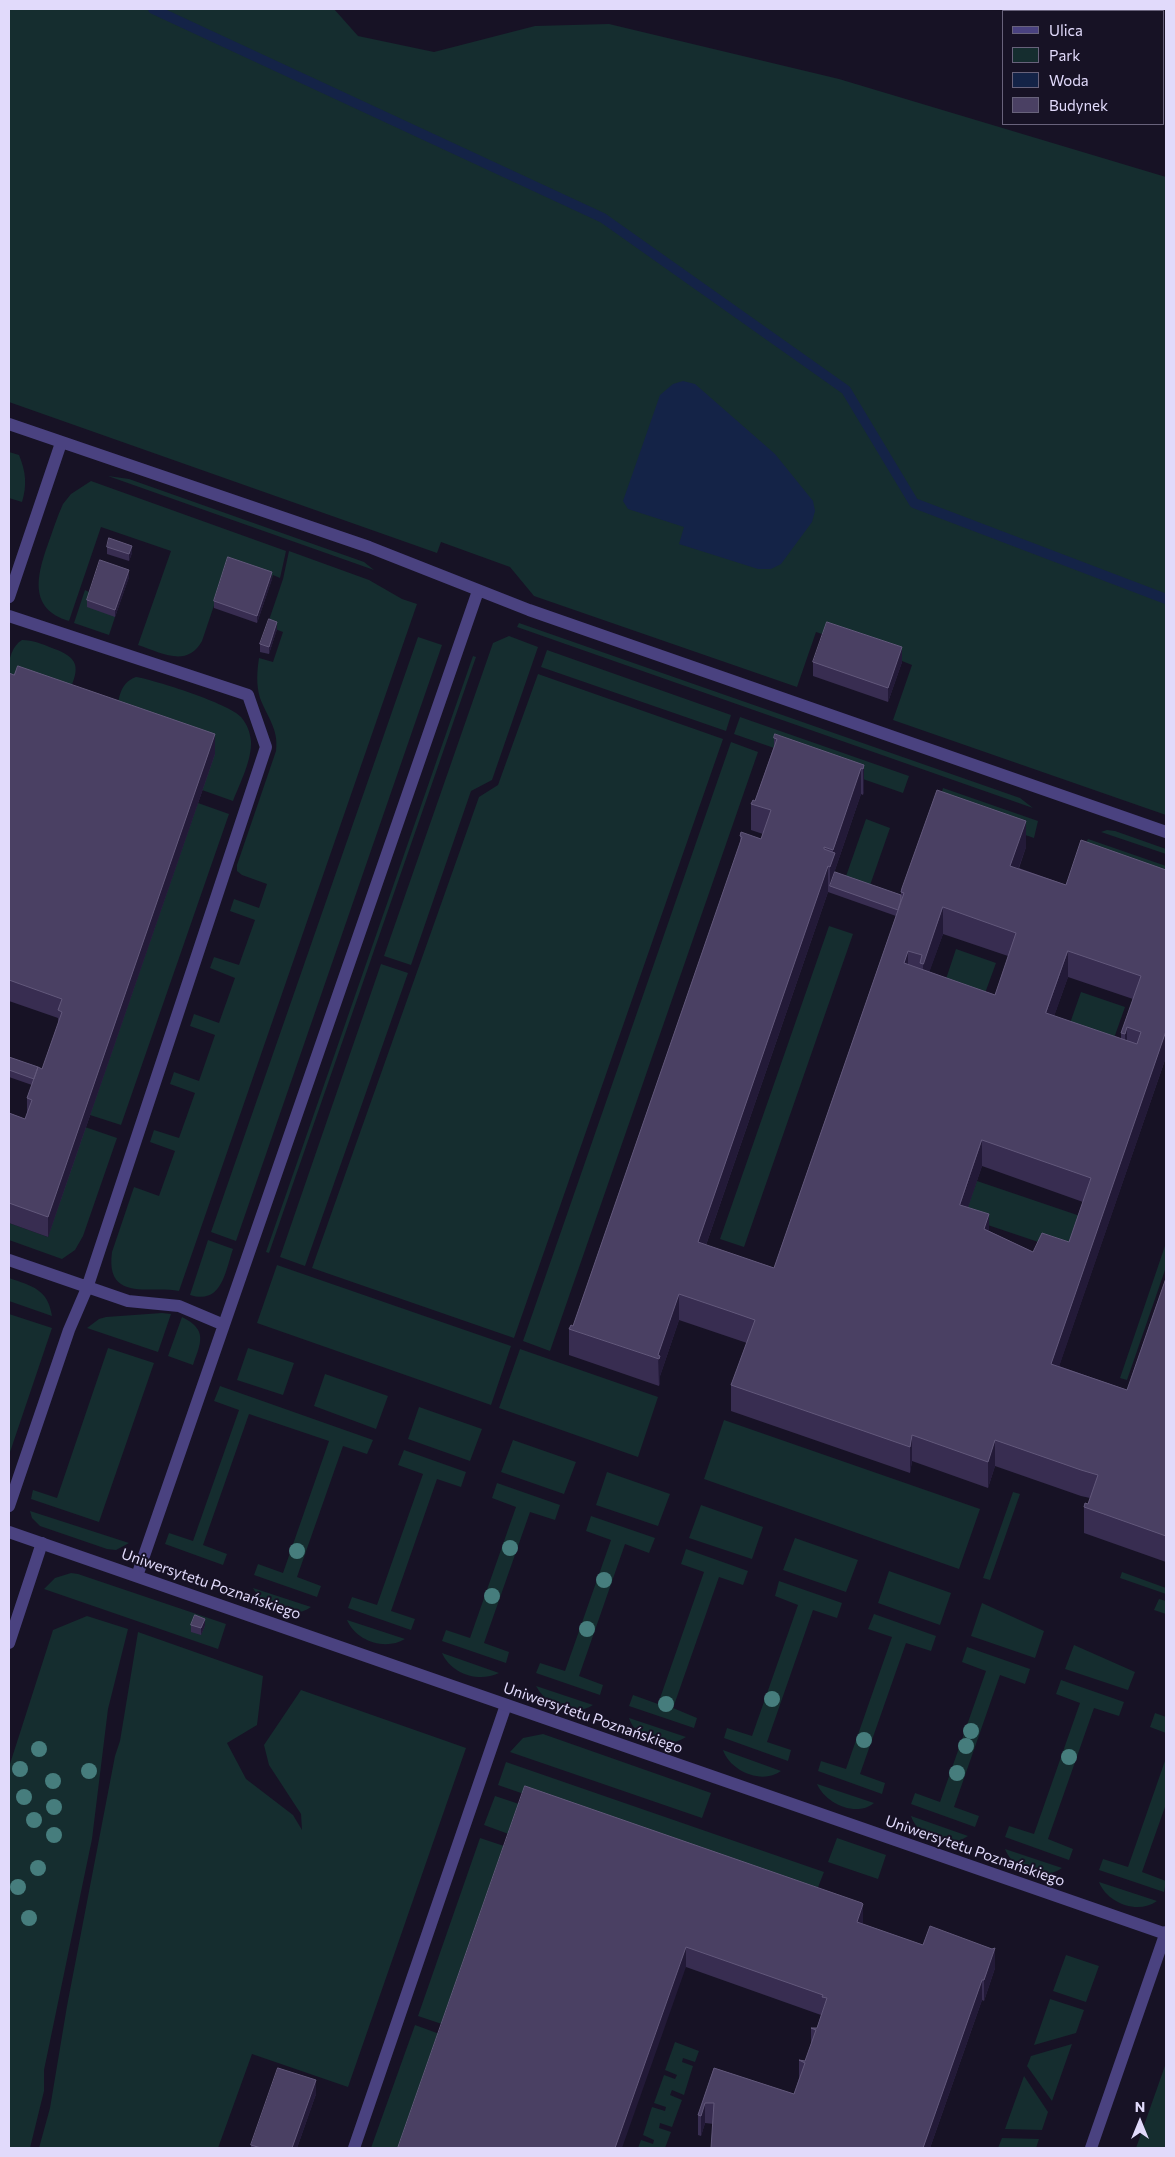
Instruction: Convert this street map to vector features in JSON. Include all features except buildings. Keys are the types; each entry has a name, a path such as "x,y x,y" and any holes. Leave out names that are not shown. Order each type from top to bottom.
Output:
{"street":[{"path":"9,424 369,547 478,591 1166,832"},
{"path":"9,597 61,443"},
{"path":"137,1576 478,591"},
{"path":"9,616 248,695 266,747 87,1288 69,1330 9,1506"},
{"path":"9,1260 128,1301 179,1306 224,1325"},
{"name":"Uniwersytetu Poznańskiego","path":"9,1532 1166,1934"},
{"path":"9,1643 42,1543"},
{"path":"354,2148 506,1705"},
{"path":"1091,2148 1166,1934"}],"green space":[{"path":"9,9 334,9 358,36 434,52 535,26 609,24 839,79 1166,177 1166,815 893,720 912,665 902,661 816,632 797,687 534,596 510,567 441,542 437,553 9,402"},
{"path":"9,452 19,455 23,467 25,490 22,502 9,498"},
{"path":"108,476 129,479 364,562 374,570"},
{"path":"91,481 286,551 280,578 273,575 272,579 228,564 202,641 189,654 173,656 165,654 138,645 171,551 101,527 69,621 56,616 41,600 39,579 41,567 63,504 71,494"},
{"path":"289,551 369,580 402,599 417,604 179,1291 132,1288 123,1285 116,1279 112,1268 112,1252 134,1187 159,1196 175,1151 150,1142 154,1130 179,1138 195,1093 170,1084 174,1072 199,1081 215,1035 190,1026 194,1014 219,1023 235,978 210,968 214,957 239,965 255,920 230,911 234,899 259,908 267,884 242,875 237,871 237,865 276,751 276,736 260,698 257,673 259,658 273,662 283,632 267,626 283,579"},
{"path":"85,590 91,593 115,617 109,635 74,623"},
{"path":"519,623 1020,798 1033,808 517,627"},
{"path":"509,636 538,647 492,780 471,791 411,965 384,956 493,643"},
{"path":"418,637 442,645 236,1241 211,1232"},
{"path":"22,640 37,642 63,653 75,663 75,676 65,703 9,711 9,662 16,646"},
{"path":"547,650 731,715 726,731 541,667"},
{"path":"473,656 476,657 269,1253 266,1252"},
{"path":"538,674 723,739 514,1338 312,1268 479,797 498,785"},
{"path":"136,677 208,699 241,717 247,725 250,734 251,748 245,771 233,801 202,790 214,754 118,721 118,708 122,689 125,684"},
{"path":"740,717 909,776 903,793 734,734"},
{"path":"731,742 758,752 550,1351 523,1341"},
{"path":"943,788 1038,821 1034,838 938,805"},
{"path":"198,803 229,814 121,1125 90,1115"},
{"path":"866,819 890,828 868,891 844,882"},
{"path":"1107,830 1115,831 1166,849 1166,854 1101,832"},
{"path":"1088,839 1166,866 1166,883 1084,846"},
{"path":"829,926 853,934 744,1247 720,1239"},
{"path":"956,949 996,963 984,996 945,982"},
{"path":"381,964 408,973 305,1266 280,1257"},
{"path":"1081,992 1125,1007 1113,1041 1069,1026"},
{"path":"85,1127 117,1138 83,1236 75,1250 62,1259 9,1240 9,1223 48,1237"},
{"path":"977,1181 1086,1218 1074,1254 964,1217"},
{"path":"208,1240 233,1249 224,1276 216,1291 201,1297 190,1295"},
{"path":"1166,1243 1166,1267 1127,1380 1120,1378"},
{"path":"277,1265 511,1346 491,1405 257,1323"},
{"path":"9,1278 32,1286 43,1294 50,1307 52,1316 9,1301"},
{"path":"9,1314 52,1328 9,1455"},
{"path":"171,1314 158,1352 87,1328 99,1319 106,1317"},
{"path":"182,1317 196,1327 199,1332 200,1343 193,1365 168,1356"},
{"path":"108,1348 154,1363 99,1522 31,1499 33,1490 57,1498"},
{"path":"248,1348 294,1363 283,1395 237,1380"},
{"path":"520,1349 658,1397 638,1457 499,1408"},
{"path":"325,1374 388,1396 376,1429 314,1406"},
{"path":"220,1386 373,1440 367,1454 343,1446 297,1577 321,1586 317,1597 254,1575 258,1564 283,1573 329,1441 249,1414 203,1545 227,1554 223,1565 165,1544 169,1533 193,1541 239,1410 214,1401"},
{"path":"419,1407 482,1429 470,1461 408,1439"},
{"path":"724,1420 980,1509 959,1569 704,1479"},
{"path":"513,1440 576,1462 564,1494 501,1472"},
{"path":"404,1450 466,1472 461,1487 437,1479 391,1611 415,1619 411,1630 348,1608 352,1597 377,1605 423,1474 398,1465"},
{"path":"607,1472 670,1494 658,1526 596,1505"},
{"path":"497,1483 560,1505 555,1520 530,1512 484,1643 509,1652 506,1663 442,1641 446,1630 470,1638 516,1507 492,1498"},
{"path":"1013,1492 1020,1494 990,1580 983,1578"},
{"path":"701,1505 763,1527 752,1559 689,1538"},
{"path":"30,1511 129,1543 116,1550 107,1549 40,1526 32,1518"},
{"path":"591,1516 655,1538 649,1553 625,1544 579,1676 603,1685 600,1695 536,1673 540,1663 565,1671 611,1540 586,1531"},
{"path":"795,1538 858,1560 846,1592 783,1570"},
{"path":"686,1549 748,1571 743,1585 719,1577 673,1708 697,1718 694,1728 629,1706 633,1695 658,1704 704,1572 681,1564"},
{"path":"889,1571 951,1593 940,1625 878,1603"},
{"path":"1122,1572 1166,1588 1166,1594 1120,1578"},
{"path":"71,1573 226,1624 218,1649 44,1589 55,1578"},
{"path":"779,1581 842,1603 837,1618 813,1610 767,1742 791,1750 788,1761 724,1738 727,1728 752,1736 798,1605 775,1596"},
{"path":"253,1588 311,1607 295,1612 279,1610 264,1601"},
{"path":"1159,1599 1166,1601 1166,1614 1154,1610"},
{"path":"982,1603 1044,1631 1035,1658 971,1636"},
{"path":"874,1614 936,1636 931,1651 906,1643 860,1774 885,1783 882,1794 818,1771 821,1761 846,1769 892,1637 868,1629"},
{"path":"87,1616 128,1629 108,1709 92,1839 44,2070 44,2091 30,2148 9,2148 9,1767 53,1630"},
{"path":"347,1620 405,1639 389,1644 372,1642 357,1634"},
{"path":"138,1632 263,1676 257,1725 227,1743 246,1779 293,1815 302,1830 301,1814 269,1765 264,1745 301,1690 466,1748 348,2087 252,2054 218,2148 39,2148 50,2108 67,2006 115,1756 120,1741"},
{"path":"1074,1645 1135,1672 1128,1690 1065,1669"},
{"path":"967,1647 1030,1669 1025,1684 1000,1675 954,1807 979,1816 975,1827 911,1804 915,1793 940,1802 986,1671 962,1662"},
{"path":"442,1653 499,1673 483,1677 466,1675 452,1666"},
{"path":"1061,1680 1124,1702 1119,1716 1094,1708 1048,1839 1073,1849 1069,1860 1005,1837 1009,1826 1034,1834 1080,1703 1056,1694"},
{"path":"536,1686 593,1705 577,1710 561,1708 547,1699"},
{"path":"1155,1713 1166,1717 1166,1733 1150,1727"},
{"path":"629,1718 686,1737 670,1743 653,1741 638,1732"},
{"path":"543,1734 711,1793 702,1818 510,1752 523,1738"},
{"path":"723,1750 781,1771 765,1777 748,1774 732,1764"},
{"path":"1166,1758 1166,1804 1142,1872 1166,1881 1164,1892 1099,1870 1103,1859 1128,1867"},
{"path":"506,1762 824,1872 815,1895 498,1785"},
{"path":"817,1784 874,1803 859,1809 850,1809 827,1797"},
{"path":"495,1796 525,1806 514,1836 484,1825"},
{"path":"911,1816 968,1836 952,1842 935,1839 920,1830"},
{"path":"480,1838 510,1848 448,2026 418,2016"},
{"path":"837,1838 886,1855 878,1879 828,1862"},
{"path":"1005,1849 1062,1868 1046,1874 1029,1872 1015,1863"},
{"path":"1099,1882 1157,1901 1141,1907 1124,1905 1109,1896"},
{"path":"1066,1955 1099,1966 1086,2002 1053,1991"},
{"path":"1050,1999 1084,2010 1076,2033 1034,2045"},
{"path":"415,2025 445,2036 406,2148 371,2148"},
{"path":"675,2042 699,2051 695,2062 683,2058 682,2062 693,2066 684,2095 672,2090 670,2095 682,2100 672,2127 660,2123 659,2128 671,2132 665,2148 638,2148 641,2140 653,2144 654,2140 643,2135 652,2107 665,2111 666,2107 654,2103 664,2075 675,2079 677,2075 665,2070"},
{"path":"1072,2044 1052,2101 1027,2066 1031,2056"},
{"path":"1166,2063 1166,2148 1136,2148"},
{"path":"1024,2076 1048,2112 1042,2130 1005,2129"},
{"path":"1002,2138 1039,2139 1036,2148 998,2148"}],"water":[{"path":"683,381 695,384 775,454 813,501 815,511 812,522 781,564 771,569 758,569 679,544 684,527 628,509 623,501 660,395 673,384"}],"waterway":[{"path":"153,9 603,218 846,390 914,503 1166,599"}]}
